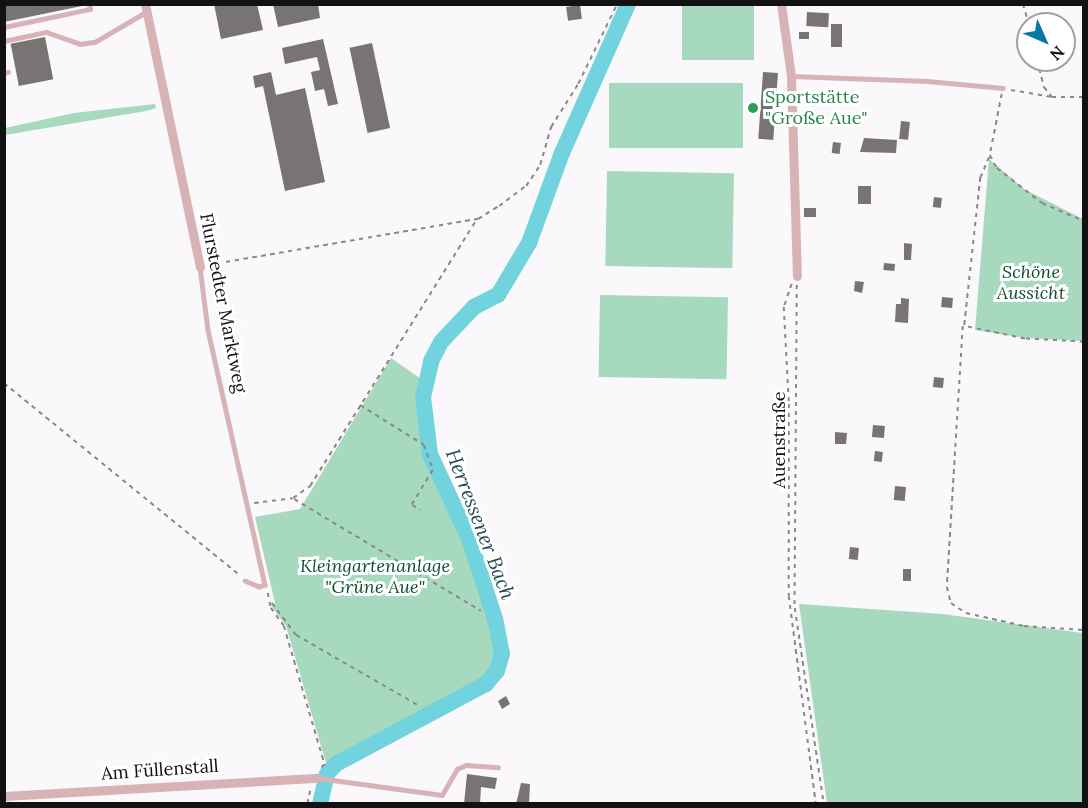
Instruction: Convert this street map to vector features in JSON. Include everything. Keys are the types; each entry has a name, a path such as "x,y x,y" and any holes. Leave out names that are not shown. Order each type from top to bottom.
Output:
{"street":[{"path":"781,4 791,76 797,276"},
{"name":"Flurstedter Marktweg","path":"146,8 200,267"},
{"name":"Am Füllenstall","path":"4,796 316,778"},
{"path":"59,804 62,794"}],"lane":[{"path":"4,27 90,9 89,4"},
{"path":"4,41 46,32 80,44 95,42 146,8"},
{"path":"791,76 927,81 1003,88"},
{"name":"Flurstedter Marktweg","path":"200,267 208,330 265,585"},
{"path":"246,581 259,587 265,585"},
{"path":"316,778 442,795 457,769 466,765 498,767"}],"path":[{"path":"246,501 258,505 293,498 310,486 463,236 478,219 526,186 540,165 551,127 578,84 617,4"},
{"path":"1040,72 1044,87 1052,98"},
{"path":"1083,97 1052,98 1003,88 990,155 980,178 963,326 947,587 951,603 966,613 1024,626 1083,630"},
{"path":"990,155 998,168 1042,203 1083,221"},
{"path":"200,267 478,219"},
{"path":"797,276 785,295 784,307 789,404 789,596 816,804"},
{"name":"Auenstraße","path":"797,276 795,608 824,804"},
{"path":"963,326 1025,339 1083,342"},
{"path":"4,383 83,451 203,542 246,581"},
{"path":"360,404 424,445 433,470 412,504 421,510"},
{"path":"293,498 481,611"},
{"path":"265,585 271,603 284,626 325,765 316,778 308,804"},
{"path":"271,603 296,635 421,707"}],"green space":[{"path":"682,5 754,5 754,60 682,60"},
{"path":"609,83 743,83 743,148 609,148"},
{"path":"155,104 156,108 146,111 5,135 5,128 74,113"},
{"name":"Schöne Aussicht","path":"989,159 1024,189 1083,219 1083,341 1025,338 975,330"},
{"path":"607,171 734,173 732,268 605,266"},
{"path":"600,295 728,297 727,379 599,377"},
{"name":"Kleingartenanlage \"Grüne Aue\"","path":"391,358 424,381 423,421 430,454 470,541 495,620 497,645 492,669 478,683 326,763 286,626 272,607 275,603 255,517 300,509"},
{"path":"799,604 943,614 1083,633 1083,803 827,803"}],"building":[{"path":"4,4 82,4 82,6 4,22"},
{"path":"214,4 257,4 263,30 221,39"},
{"path":"273,4 318,4 320,18 278,27"},
{"path":"580,5 582,19 568,21 566,7"},
{"path":"807,12 829,13 828,27 806,26"},
{"path":"831,24 842,24 842,47 831,47"},
{"path":"799,32 809,32 809,39 799,39"},
{"path":"45,37 53,79 19,86 11,44"},
{"path":"323,39 338,104 328,106 324,89 315,91 311,72 320,70 317,57 285,64 282,48"},
{"path":"372,43 390,128 368,133 350,48"},
{"path":"271,72 276,95 305,88 325,182 285,191 263,86 255,88 253,76"},
{"path":"763,72 778,73 773,140 758,139"},
{"path":"901,121 910,122 908,140 899,139"},
{"path":"864,138 897,140 896,153 860,152"},
{"path":"833,142 841,143 840,154 832,153"},
{"path":"858,186 871,186 871,204 858,204"},
{"path":"934,197 942,198 941,208 933,207"},
{"path":"804,208 816,208 816,217 804,217"},
{"path":"904,243 912,244 911,260 904,260"},
{"path":"884,263 895,264 894,271 883,270"},
{"path":"855,281 864,282 862,293 854,291"},
{"path":"942,297 953,298 952,308 941,307"},
{"path":"901,298 909,299 908,323 895,322 896,304 901,304"},
{"path":"934,377 944,378 943,388 933,387"},
{"path":"873,425 885,426 884,438 872,437"},
{"path":"835,432 847,433 846,444 835,444"},
{"path":"875,451 883,452 882,462 874,461"},
{"path":"895,486 906,487 905,501 894,500"},
{"path":"850,547 859,548 858,560 849,559"},
{"path":"903,569 911,569 911,581 903,581"},
{"path":"506,696 510,704 502,709 498,701"},
{"path":"467,774 497,778 495,789 481,787 480,804 464,804"},
{"path":"521,783 530,784 529,804 516,804"}],"waterway":[{"name":"Herressener Bach","path":"320,804 327,774 336,764 486,684 497,671 502,654 495,619 470,541 430,454 423,397 431,361 441,342 474,307 498,295 529,243 562,153 628,4"}],"place":[{"name":"Sportstätte \"Große Aue\"","path":"753,108"}]}
